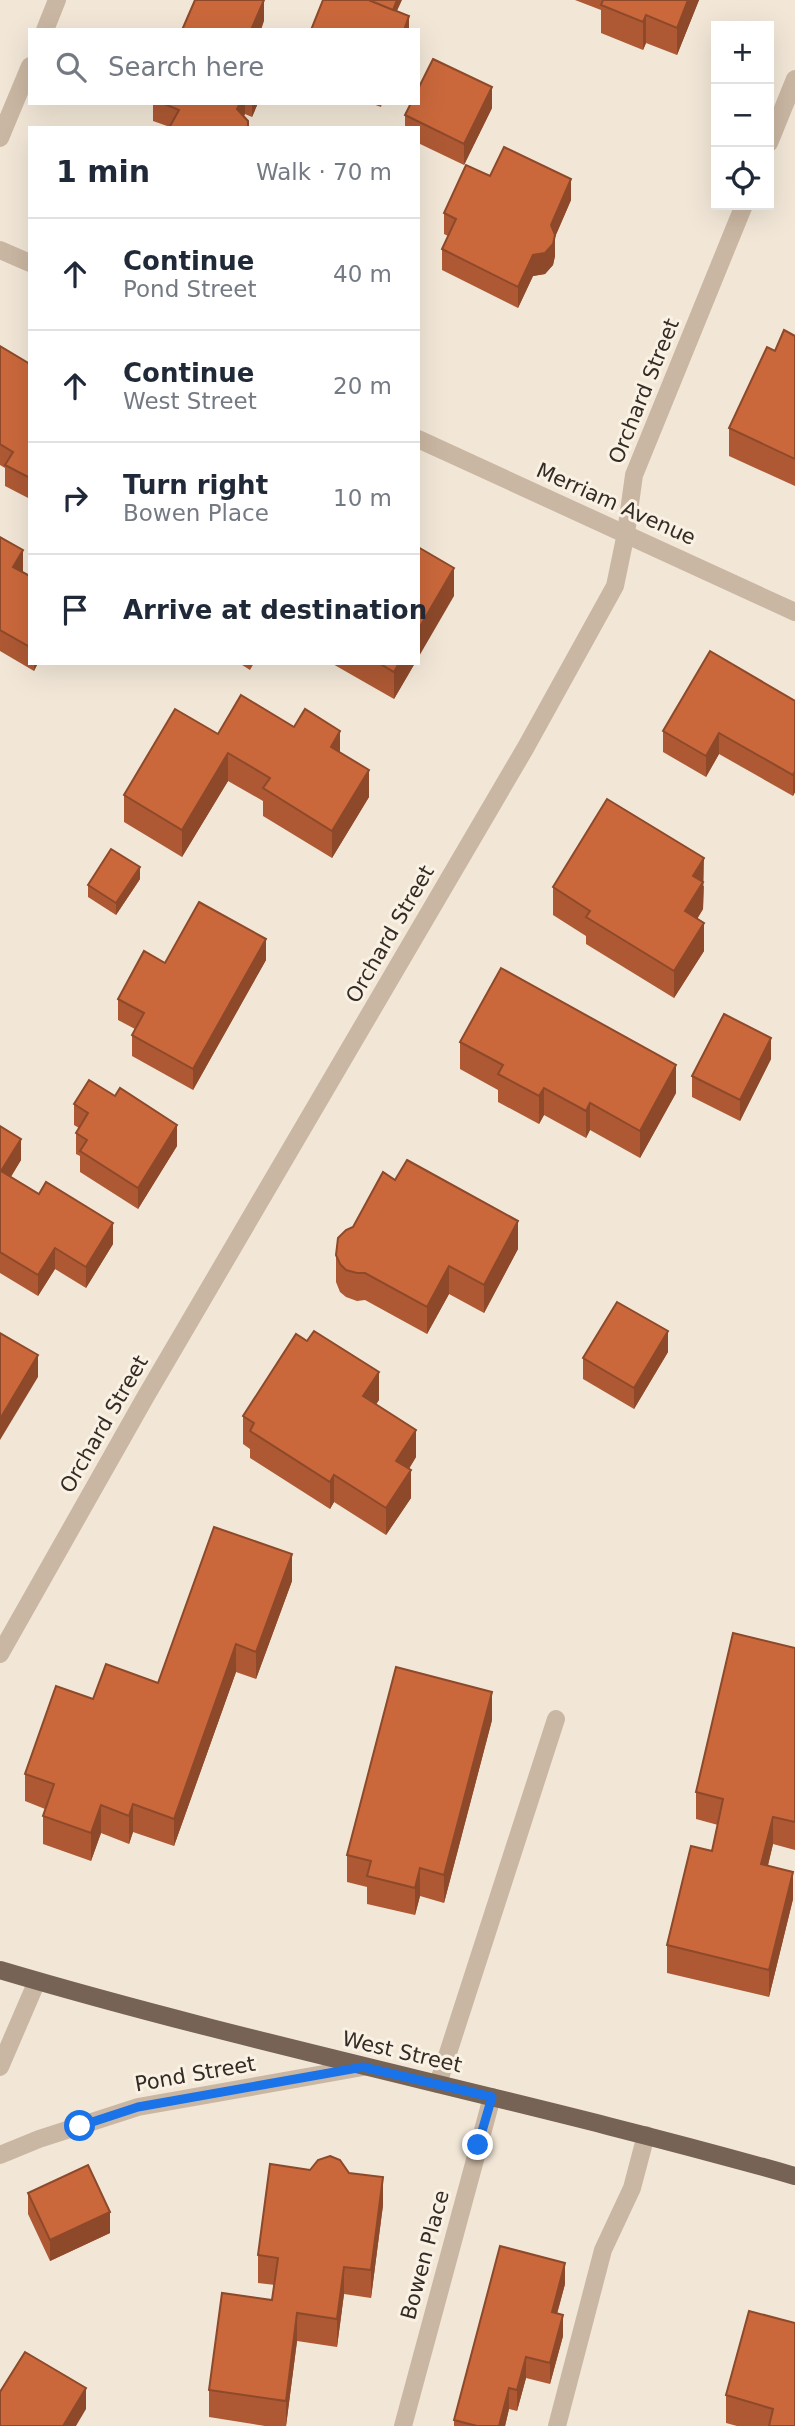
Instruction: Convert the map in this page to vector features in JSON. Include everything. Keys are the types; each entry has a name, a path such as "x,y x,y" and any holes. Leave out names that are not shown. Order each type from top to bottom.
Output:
{"main road":[{"name":"West Street","path":"0,1970 363,2067 492,2097 795,2176"}],"street":[{"path":"46,28 57,0"},
{"path":"0,138 28,71"},
{"path":"774,131 795,79"},
{"name":"Orchard Street","path":"0,1654 152,1384 526,747 615,586 634,475 742,210"},
{"path":"0,250 28,262"},
{"name":"Merriam Avenue","path":"420,440 795,612"},
{"path":"439,2084 556,1719"},
{"path":"0,2067 37,1981"},
{"name":"Pond Street","path":"0,2155 39,2139 138,2107 363,2067"},
{"name":"Bowen Place","path":"403,2426 492,2097"},
{"path":"557,2426 603,2249 632,2188 646,2136"}],"building":[{"path":"195,0 264,0 252,28 183,28"},
{"path":"323,0 369,0 409,16 405,28 312,28"},
{"path":"369,0 397,0 393,10"},
{"path":"603,0 688,0 677,28 646,15 643,22 601,5"},
{"path":"433,59 492,87 464,144 405,115 410,105 420,105 420,85"},
{"path":"167,105 239,105 237,109 248,121 248,126 170,126 179,110"},
{"path":"504,147 571,179 551,225 555,235 553,244 545,253 533,255 518,287 442,249 456,219 444,213 466,165 490,176"},
{"path":"784,330 795,336 795,459 729,428 767,347 775,351"},
{"path":"0,346 28,363 28,477 5,465 13,452 0,444"},
{"path":"0,537 23,550 13,567 28,575 28,646 0,630"},
{"path":"420,548 454,568 420,627"},
{"path":"710,651 795,701 793,775 719,733 706,756 663,731"},
{"path":"382,665 398,665 394,672"},
{"path":"241,695 294,727 305,709 340,731 331,747 369,770 332,831 263,788 270,778 228,753 182,830 124,795 175,709 218,734"},
{"path":"607,799 704,858 693,876 703,882 685,911 704,923 674,971 586,917 590,911 553,887"},
{"path":"111,849 140,867 116,903 88,885"},
{"path":"199,902 266,939 193,1069 132,1035 144,1013 118,999 144,951 165,963"},
{"path":"501,968 676,1065 640,1131 590,1103 586,1111 544,1088 539,1096 498,1074 503,1065 460,1042"},
{"path":"724,1014 771,1038 740,1100 692,1076"},
{"path":"89,1080 115,1096 120,1088 177,1125 138,1188 80,1151 87,1140 76,1133 88,1113 74,1104"},
{"path":"0,1126 21,1139 1,1171 39,1194 46,1182 113,1223 86,1267 55,1248 38,1275 0,1252"},
{"path":"407,1160 518,1221 484,1285 449,1266 427,1307 365,1273 346,1270 336,1255 338,1238 353,1227 383,1172 395,1180"},
{"path":"617,1302 668,1331 634,1388 583,1358"},
{"path":"314,1331 379,1372 363,1396 416,1430 396,1461 411,1470 386,1508 334,1475 330,1482 250,1431 254,1423 243,1416 296,1334 307,1341"},
{"path":"0,1333 38,1355 0,1419"},
{"path":"214,1527 292,1554 256,1652 236,1644 174,1819 133,1804 129,1816 101,1805 91,1833 43,1816 54,1784 25,1774 56,1686 93,1699 106,1664 158,1683"},
{"path":"733,1633 795,1648 795,1822 773,1817 761,1864 793,1872 769,1970 667,1945 691,1846 712,1851 723,1799 696,1792"},
{"path":"396,1667 492,1692 444,1875 420,1868 415,1888 367,1876 371,1861 347,1855"},
{"path":"330,2156 340,2160 349,2173 383,2177 371,2270 344,2267 337,2319 297,2313 286,2401 209,2390 222,2293 272,2300 278,2258 258,2255 270,2164 310,2170 318,2160"},
{"path":"88,2165 110,2212 50,2240 28,2193"},
{"path":"500,2246 565,2263 552,2312 563,2315 550,2363 526,2357 517,2390 509,2388 499,2426 477,2426 454,2420"},
{"path":"749,2311 795,2323 795,2426 769,2426 773,2409 726,2395"},
{"path":"25,2352 86,2388 63,2426 0,2426 0,2392"}],"route":[{"path":"80,2126 138,2107 363,2067 492,2097 478,2145"}]}
